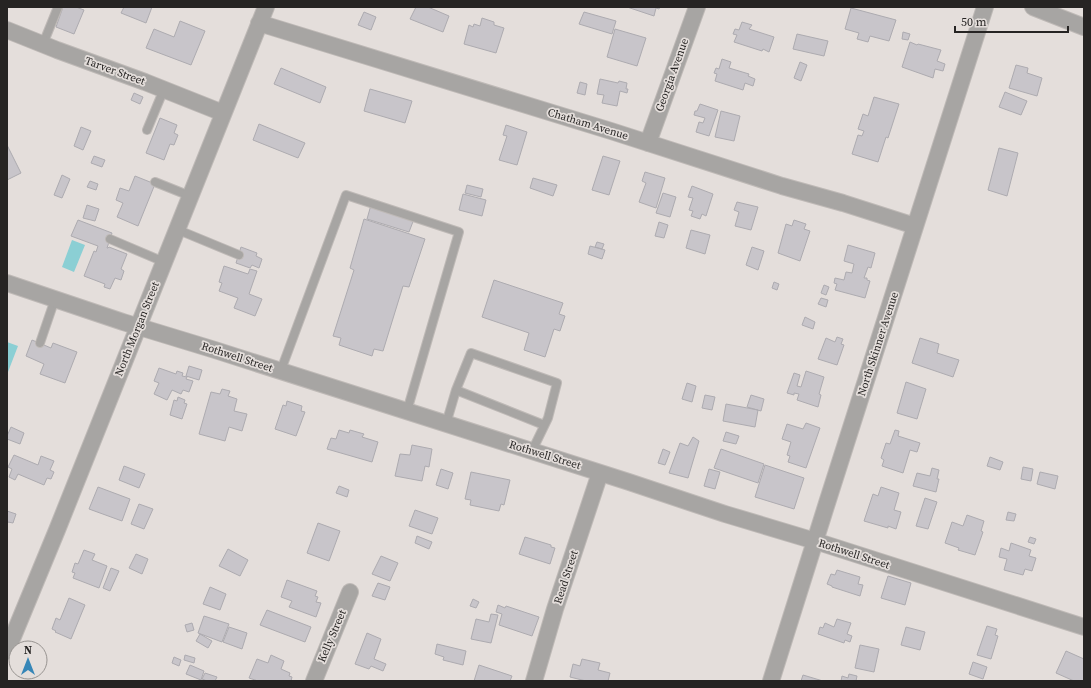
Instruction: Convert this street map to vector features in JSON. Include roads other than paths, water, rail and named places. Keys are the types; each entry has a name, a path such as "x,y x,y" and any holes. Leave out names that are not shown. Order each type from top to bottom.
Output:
{"street":[{"name":"North Morgan Street","path":"7,651 266,7"},
{"name":"Georgia Avenue","path":"648,143 697,7"},
{"name":"North Skinner Avenue","path":"771,681 985,7"},
{"path":"1033,7 1084,27"},
{"name":"Chatham Avenue","path":"259,23 611,130 648,143 915,226"},
{"name":"Tarver Street","path":"7,30 164,89 223,113"},
{"name":"Rothwell Street","path":"7,283 600,472 725,514 815,541 1084,627"},
{"name":"Read Street","path":"534,681 600,472"},
{"name":"Kelly Street","path":"314,681 350,592"}],"lane":[{"path":"43,44 58,7"},
{"path":"147,130 164,89"},
{"path":"155,182 190,196"},
{"path":"281,370 346,195 459,232 408,411"},
{"path":"176,229 239,255"},
{"path":"110,239 164,262"},
{"path":"40,343 55,299"},
{"path":"446,424 456,390 471,353 557,384 548,418 532,451"},
{"path":"456,390 544,425"}],"water":[{"path":"72,240 85,245 74,272 62,267"},
{"path":"7,342 18,346 8,372 7,372"}]}
